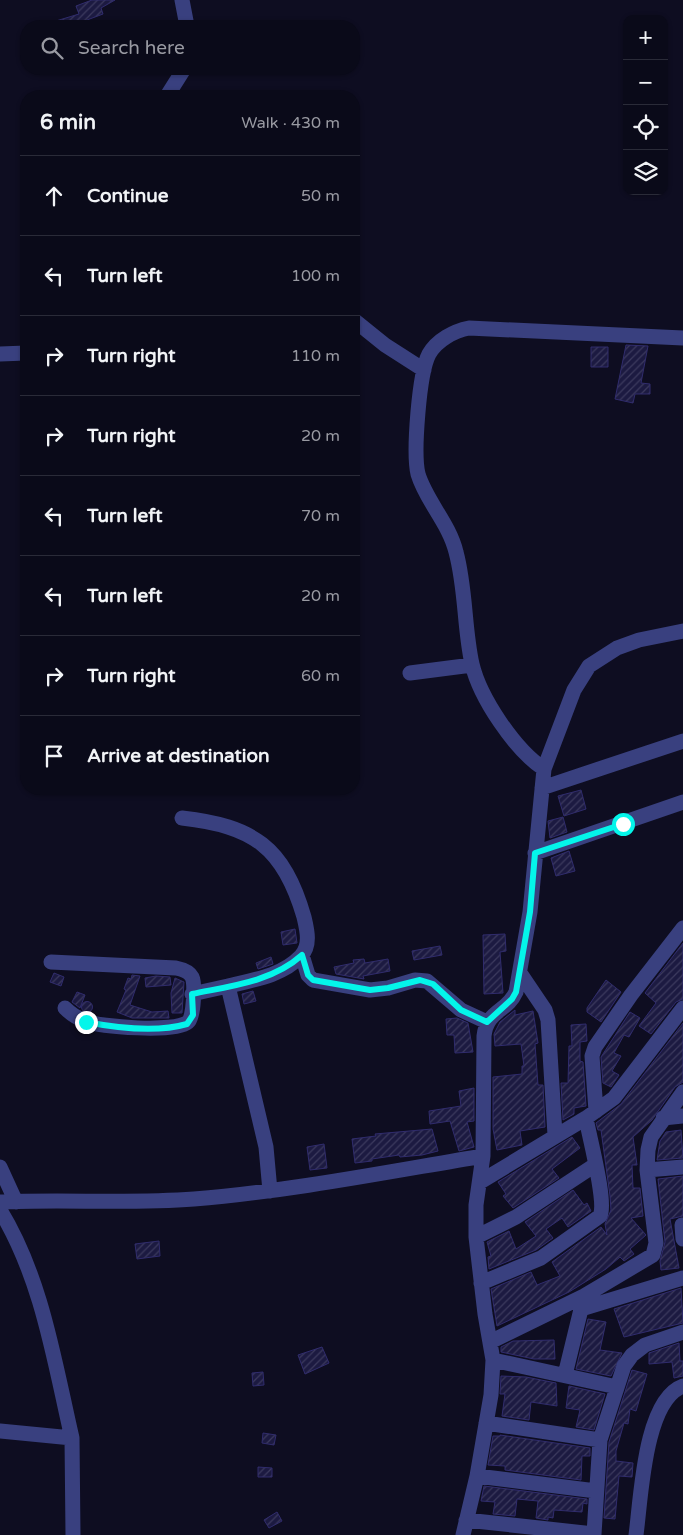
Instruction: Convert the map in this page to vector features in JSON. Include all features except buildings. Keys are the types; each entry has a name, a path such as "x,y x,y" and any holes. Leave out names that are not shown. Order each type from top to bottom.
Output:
{"street":[{"path":"182,0 186,20"},
{"path":"171,90 180,75"},
{"path":"360,325 385,345 424,370"},
{"path":"544,769 523,753 510,737 486,695 472,665 456,552 441,516 424,487 416,463 424,370 433,348 453,333 469,328 683,338"},
{"path":"0,354 20,352"},
{"path":"683,632 639,640 617,648 589,666 574,690 544,769 530,912 516,992 512,999 487,1022 484,1036 483,1156 476,1237 481,1283 492,1341 493,1360 491,1395 477,1476 464,1528 596,1534 596,1491 600,1440 624,1366 632,1355 646,1345 683,1332"},
{"path":"410,673 472,665"},
{"path":"542,788 683,741"},
{"path":"535,853 683,802"},
{"path":"182,818 229,826 254,838 276,856 294,886 308,931 307,943 302,955 284,969 267,977 192,994"},
{"path":"481,1283 541,1258 600,1216 602,1206 595,1165 591,1115 592,1056 595,1047 631,995 683,928"},
{"path":"302,955 308,975 313,980 370,990 388,988 420,980 433,984 461,1010 487,1022"},
{"path":"51,962 176,968 183,970 192,977 193,1009 189,1022 162,1028 103,1025 86,1022 73,1016 65,1008"},
{"path":"520,973 545,1010 548,1020 555,1135"},
{"path":"228,986 266,1147 270,1191"},
{"path":"480,1182 591,1115 620,1092 683,1008"},
{"path":"565,1375 583,1303 655,1252 654,1211 648,1170 649,1144 663,1118 683,1092"},
{"path":"663,1118 683,1116"},
{"path":"0,1202 151,1202 270,1191 483,1156"},
{"path":"476,1237 516,1217 595,1165"},
{"path":"0,1167 16,1202"},
{"path":"648,1170 683,1167"},
{"path":"0,1210 10,1226 37,1291 72,1438 73,1535"},
{"path":"492,1341 583,1303 683,1278"},
{"path":"493,1360 617,1387"},
{"path":"636,1535 654,1422 664,1400 675,1390 683,1386"},
{"path":"486,1423 600,1440"},
{"path":"0,1431 72,1438"},
{"path":"477,1476 596,1491"}],"route":[{"path":"86,1022 103,1025 162,1028 187,1024 193,1015 192,994 267,977 294,963 302,955 308,975 313,980 370,990 380,990 416,980 427,981 433,984 461,1010 487,1022 512,999 516,992 530,912 535,853 623,824"}]}
